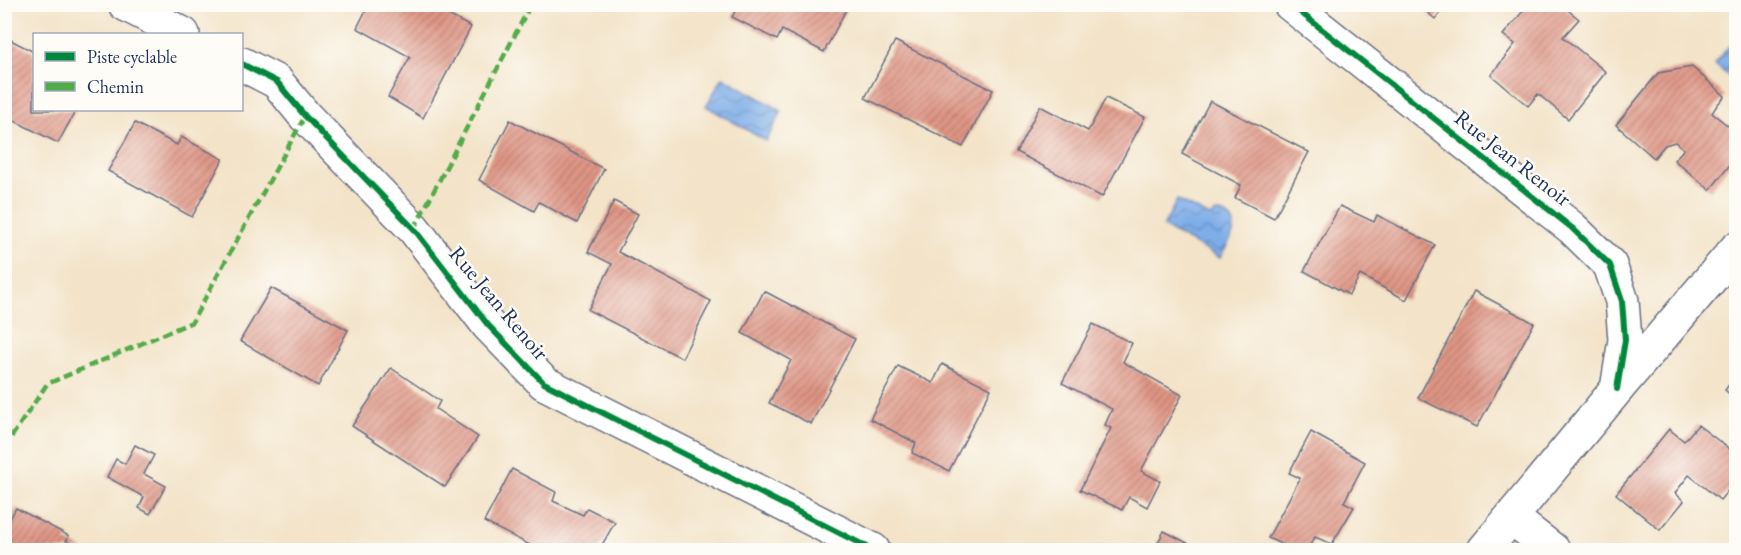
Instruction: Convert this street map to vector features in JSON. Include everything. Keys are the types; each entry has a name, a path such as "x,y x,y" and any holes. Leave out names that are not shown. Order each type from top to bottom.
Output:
{"street":[{"path":"125,4 181,33"},
{"name":"Rue Jean Renoir","path":"1290,4 1572,228 1610,265 1622,301 1625,340 1617,389"},
{"name":"Rue Jean Renoir","path":"243,65 277,82 305,116 414,229 488,325 544,383 873,550"},
{"name":"Rue Jean Renoir","path":"1484,550 1737,249"},
{"path":"1512,518 1553,550"}],"water":[{"path":"1729,46 1736,52 1736,82 1714,64"},
{"path":"723,77 782,111 766,141 706,106"},
{"path":"1177,200 1210,217 1219,213 1223,214 1233,222 1233,234 1220,258 1163,227"}],"building":[{"path":"369,4 428,4 471,27 423,118 388,97 410,57 357,28"},
{"path":"739,4 849,4 824,52 782,30 777,40 732,17"},
{"path":"1418,4 1447,4 1435,19"},
{"path":"1529,4 1560,4 1579,19 1563,37 1606,72 1568,119 1538,94 1528,106 1491,75 1515,44 1503,35"},
{"path":"5,37 33,51 33,111 75,111 58,143 5,116"},
{"path":"895,41 993,90 963,147 865,98"},
{"path":"1692,67 1725,96 1712,113 1736,132 1736,157 1710,190 1674,160 1684,149 1675,142 1665,145 1654,158 1616,125 1658,73"},
{"path":"1106,98 1145,117 1102,197 1016,152 1040,106 1088,131"},
{"path":"1210,101 1309,152 1274,218 1235,198 1241,185 1182,154"},
{"path":"510,120 604,169 577,223 539,202 534,211 479,180"},
{"path":"135,123 177,145 181,137 223,159 192,217 108,171"},
{"path":"614,201 638,214 618,252 711,301 682,358 588,310 612,264 588,252"},
{"path":"1340,206 1374,222 1377,215 1435,245 1406,300 1360,275 1349,295 1304,271"},
{"path":"271,288 348,330 318,386 240,341"},
{"path":"764,291 855,339 811,424 769,403 791,360 742,333"},
{"path":"1474,291 1534,323 1477,427 1418,398"},
{"path":"1093,324 1132,343 1123,362 1182,395 1141,471 1160,481 1147,507 1129,497 1122,510 1080,490 1111,428 1105,425 1112,409 1062,383"},
{"path":"942,364 991,389 949,471 912,453 916,443 870,419 898,366 933,383"},
{"path":"391,368 440,401 436,409 478,437 445,487 352,426"},
{"path":"1736,375 1736,399 1725,390"},
{"path":"1698,425 1736,454 1736,481 1720,500 1689,475 1675,493 1684,501 1660,530 1616,494 1669,429 1684,441"},
{"path":"1311,432 1365,462 1344,502 1354,507 1332,544 1315,537 1307,550 1293,550 1268,538 1300,478 1289,473"},
{"path":"135,445 154,455 144,474 166,486 150,514 139,508 144,497 107,477 116,459 125,464"},
{"path":"512,469 556,492 553,501 583,515 587,508 615,522 599,550 540,550 484,522"},
{"path":"16,508 69,536 66,541 84,550 4,550 4,530"},
{"path":"1164,531 1201,550 1154,550"}],"marked path":[{"path":"414,229 531,4"},
{"path":"4,448 47,384 192,322 305,116"}],"cycle path":[{"path":"1290,4 1572,228 1610,265 1622,301 1625,340 1617,389"},
{"path":"243,65 277,82 305,116 414,229 488,325 544,383 873,550"}]}
